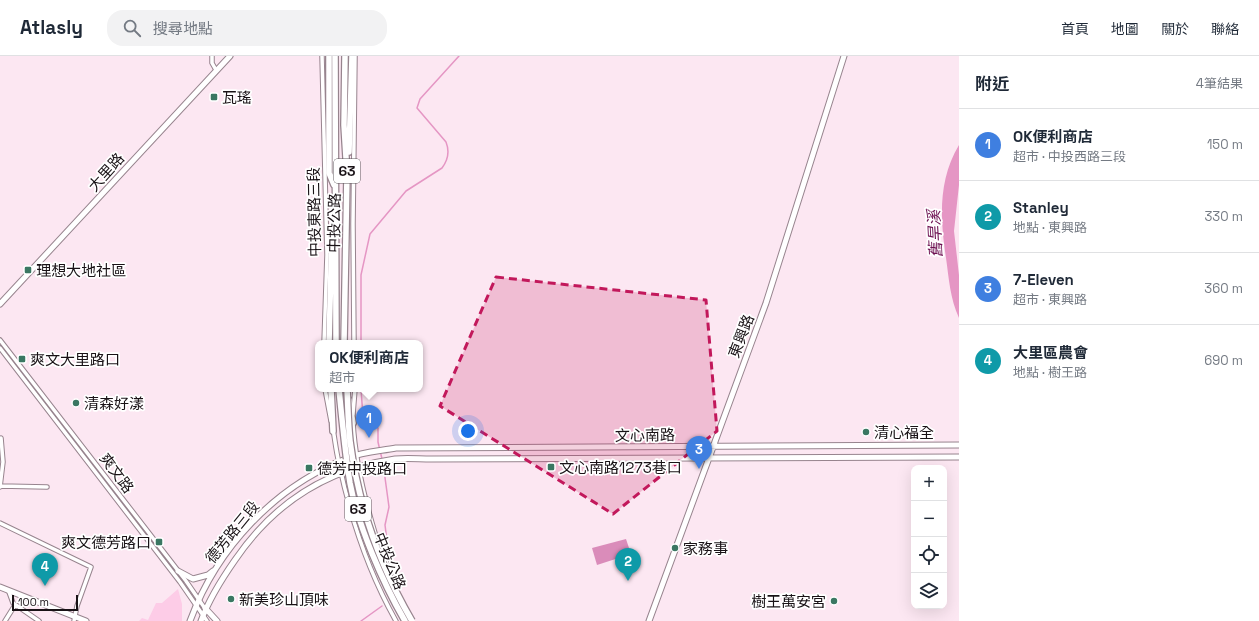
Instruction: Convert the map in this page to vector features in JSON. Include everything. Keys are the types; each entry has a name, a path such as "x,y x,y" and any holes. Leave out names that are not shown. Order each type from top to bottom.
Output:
{"main road":[{"path":"329,56 329,173 335,189"},
{"name":"中投公路","path":"335,56 334,215 336,340"},
{"name":"中投公路","path":"344,340 347,174 344,125 345,56"},
{"path":"347,174 350,137 352,56"},
{"path":"329,340 330,244 334,215"},
{"path":"346,216 348,241 348,340"},
{"path":"331,392 333,432"},
{"name":"中投公路","path":"339,392 351,484 364,529 391,597 405,621"},
{"path":"348,392 353,423"},
{"name":"中投公路","path":"348,392 350,441 361,497 370,529 395,592 413,621"}],"street":[{"path":"212,56 212,63 216,70"},
{"name":"大里路","path":"0,304 230,56"},
{"name":"中投東路三段","path":"322,56 327,255 324,340"},
{"path":"354,340 353,224 355,56"},
{"name":"東興路","path":"649,621 766,303 844,56"},
{"name":"爽文路","path":"0,340 178,571 213,621"},
{"name":"爽文路","path":"0,348 196,605 202,618 207,621"},
{"path":"325,392 327,409 333,432 338,462 356,525 396,621"},
{"path":"354,392 353,423 356,456 366,504 375,535 413,621"},
{"path":"1,438 3,462 0,486 47,487"},
{"name":"文心南路","path":"356,456 396,448 959,445"},
{"name":"德芳路三段","path":"190,621 198,599 219,566 243,533 269,505 296,485 338,462 356,456"},
{"name":"文心南路","path":"358,467 397,459 959,457"},
{"name":"德芳路三段","path":"202,618 205,608 223,577 263,524 296,497 341,473 358,467"},
{"path":"0,523 91,567 77,606 75,620"},
{"path":"178,571 193,579 208,575 219,566"},
{"path":"0,587 75,620 86,621"},
{"path":"386,600 386,594 391,590 396,590 400,594"},
{"path":"9,592 16,605 39,621"},
{"path":"5,621 16,605"},
{"path":"205,608 217,621"}],"highlighted area":[{"path":"496,277 706,300 717,431 613,514 440,406"}],"shaded area":[{"name":"舊旱溪","path":"959,145 959,185 954,231 959,275 959,318 950,288 944,243 942,200 947,172"},
{"path":"626,539 631,554 597,565 592,548"},
{"path":"178,589 182,604 182,621 139,621 142,618 148,620 156,603 162,603"}],"waterway":[{"path":"361,340 361,275 370,234 406,191 442,168 446,162 448,156 446,142 417,108 420,99 459,56"},
{"path":"361,392 363,417 378,428 378,442 382,459"},
{"path":"383,463 389,507 385,525 389,556"},
{"path":"361,621 382,606"}],"place":[{"name":"瓦瑤","path":"214,97"},
{"name":"理想大地社區","path":"28,270"},
{"name":"爽文大里路口","path":"22,359"},
{"name":"清森好漾","path":"76,403"},
{"name":"清心福全","path":"866,432"},
{"name":"OK便利商店","path":"369,438"},
{"name":"文心南路1273巷口","path":"551,467"},
{"name":"德芳中投路口","path":"309,468"},
{"name":"7-Eleven","path":"699,469"},
{"name":"爽文德芳路口","path":"159,542"},
{"name":"家務事","path":"675,548"},
{"name":"Stanley","path":"628,581"},
{"name":"大里區農會","path":"45,586"},
{"name":"新美珍山頂味","path":"231,599"},
{"name":"樹王萬安宮","path":"834,601"}]}
